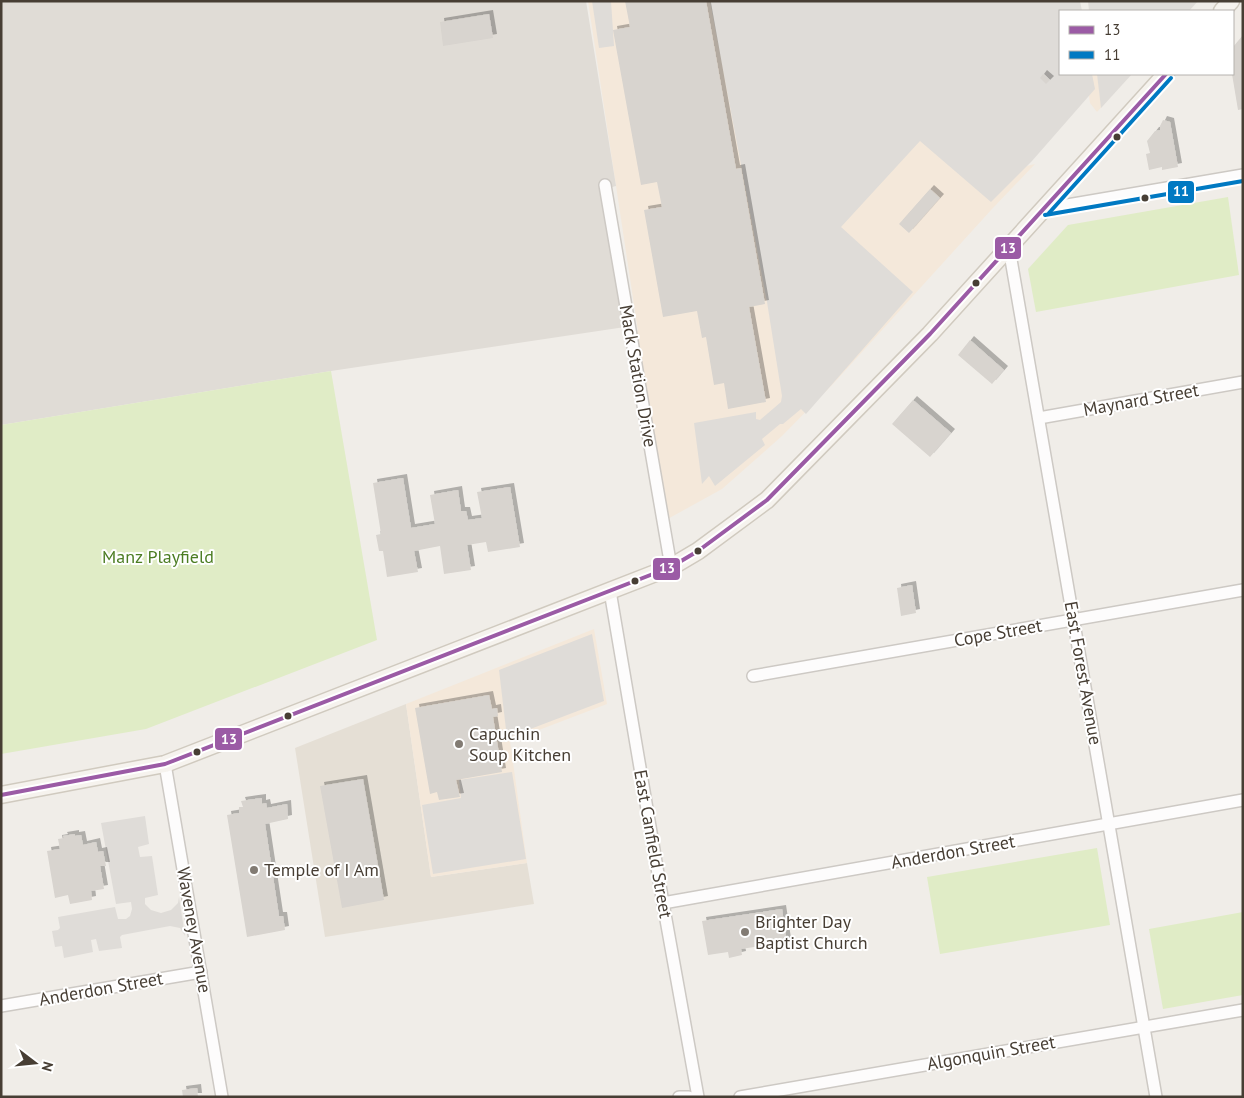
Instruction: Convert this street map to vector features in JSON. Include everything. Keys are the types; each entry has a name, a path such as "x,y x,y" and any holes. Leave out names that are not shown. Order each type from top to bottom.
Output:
{"main road":[{"path":"1,795 165,764 671,567 698,551 767,500 930,334 1165,75"}],"street":[{"path":"1044,209 1243,175"},
{"name":"Mack Station Drive","path":"605,185 671,567"},
{"name":"East Forest Avenue","path":"1009,248 1156,1097"},
{"name":"Maynard Street","path":"1038,418 1243,382"},
{"name":"Cope Street","path":"754,676 1243,590"},
{"name":"East Canfield Street","path":"610,591 698,1097"},
{"name":"Waveney Avenue","path":"165,764 222,1097"},
{"name":"Anderdon Street","path":"663,903 1243,800"},
{"name":"Anderdon Street","path":"1,1006 201,972"},
{"name":"Algonquin Street","path":"740,1097 1243,1010"},
{"path":"679,1097 689,1097"}],"shaded area":[{"path":"1,1 586,1 616,186 600,190 625,327 331,371 1,425"},
{"path":"588,1 957,1 989,175 1035,164 833,384 782,436 722,489 664,521 631,333 638,331"},
{"path":"592,1 611,1 614,46 599,48"},
{"path":"710,1 1080,1 1082,10 1059,10 1059,75 1092,75 1095,89 1032,161 991,202 920,141 841,227 913,292 806,414 801,409 783,424 780,424 762,439 765,445 715,486 709,476 702,484 694,423 756,412 756,419 760,420 781,402 782,396 767,302"},
{"path":"1088,1 1198,1 1190,10 1089,10"},
{"path":"1086,75 1130,75 1097,112 1090,103"},
{"path":"1097,75 1131,75 1101,108"},
{"path":"594,629 607,704 510,741 527,863 431,877 406,704"},
{"path":"592,634 604,701 507,738 499,670"},
{"path":"406,704 431,877 527,863 534,904 325,937 295,748"},
{"path":"512,772 526,859 433,874 422,805 461,798 459,780"},
{"path":"145,816 149,844 138,847 140,857 152,856 158,895 145,898 145,904 151,910 161,913 171,910 178,903 179,897 185,936 180,928 170,926 122,935 120,937 122,948 99,951 96,939 91,940 93,952 64,958 62,946 55,947 52,931 60,928 58,917 115,907 118,919 126,919 130,916 131,902 116,904 101,823"}],"green space":[{"path":"1228,197 1239,275 1036,312 1028,269 1068,225"},
{"name":"Manz Playfield","path":"331,371 377,640 146,729 1,754 1,425"},
{"path":"1097,848 1110,925 940,954 927,877"},
{"path":"1243,912 1243,995 1163,1009 1149,929"}],"building":[{"path":"625,1 706,1 736,169 741,168 765,304 749,307 766,402 728,409 724,383 714,385 706,337 702,338 697,311 663,317 644,210 662,207 657,182 641,185 613,30 630,27"},
{"path":"489,14 493,38 443,46 440,22"},
{"path":"1243,35 1243,109 1238,110 1232,75 1234,75 1234,46"},
{"path":"1043,74 1050,80 1046,84 1040,78"},
{"path":"1163,120 1170,122 1178,167 1162,170 1162,167 1149,170 1146,154 1150,153 1147,141 1155,131 1160,130"},
{"path":"930,189 940,198 909,233 899,224"},
{"path":"970,340 1004,370 992,384 958,355"},
{"path":"913,400 951,433 930,457 892,424"},
{"path":"403,478 411,528 435,524 430,495 458,490 461,511 466,511 468,520 482,518 477,492 510,487 520,547 488,552 486,542 467,545 471,570 444,574 440,546 414,551 418,572 387,577 383,551 379,551 376,535 381,534 373,483"},
{"path":"912,585 916,613 901,616 897,588"},
{"name":"Capuchin Soup Kitchen","path":"489,695 492,709 497,708 498,716 493,717 502,772 456,780 460,797 439,800 437,792 430,794 415,708"},
{"path":"363,779 384,900 342,908 320,786"},
{"name":"Temple of I Am","path":"262,798 262,804 266,803 267,808 287,804 288,819 265,824 279,916 283,916 285,930 247,937 227,815 239,813 239,807 243,807 241,801"},
{"path":"75,834 75,836 81,835 83,845 96,842 98,852 103,851 106,866 100,866 104,889 91,891 92,900 70,904 68,895 55,898 47,851 60,849 58,839"},
{"name":"Brighter Day Baptist Church","path":"782,909 787,942 741,949 742,955 729,958 728,952 708,955 702,921"},
{"path":"197,1088 198,1097 183,1097 182,1090"}],"transit line":[{"name":"13","path":"1,795 165,764 671,567 698,551 767,500 930,334 1165,75"},
{"name":"11","path":"1049,213 1171,78"},
{"name":"11","path":"1045,215 1243,181"}],"place":[{"name":"Capuchin Soup Kitchen","path":"459,744"},
{"name":"Temple of I Am","path":"254,870"},
{"name":"Brighter Day Baptist Church","path":"745,932"}]}
